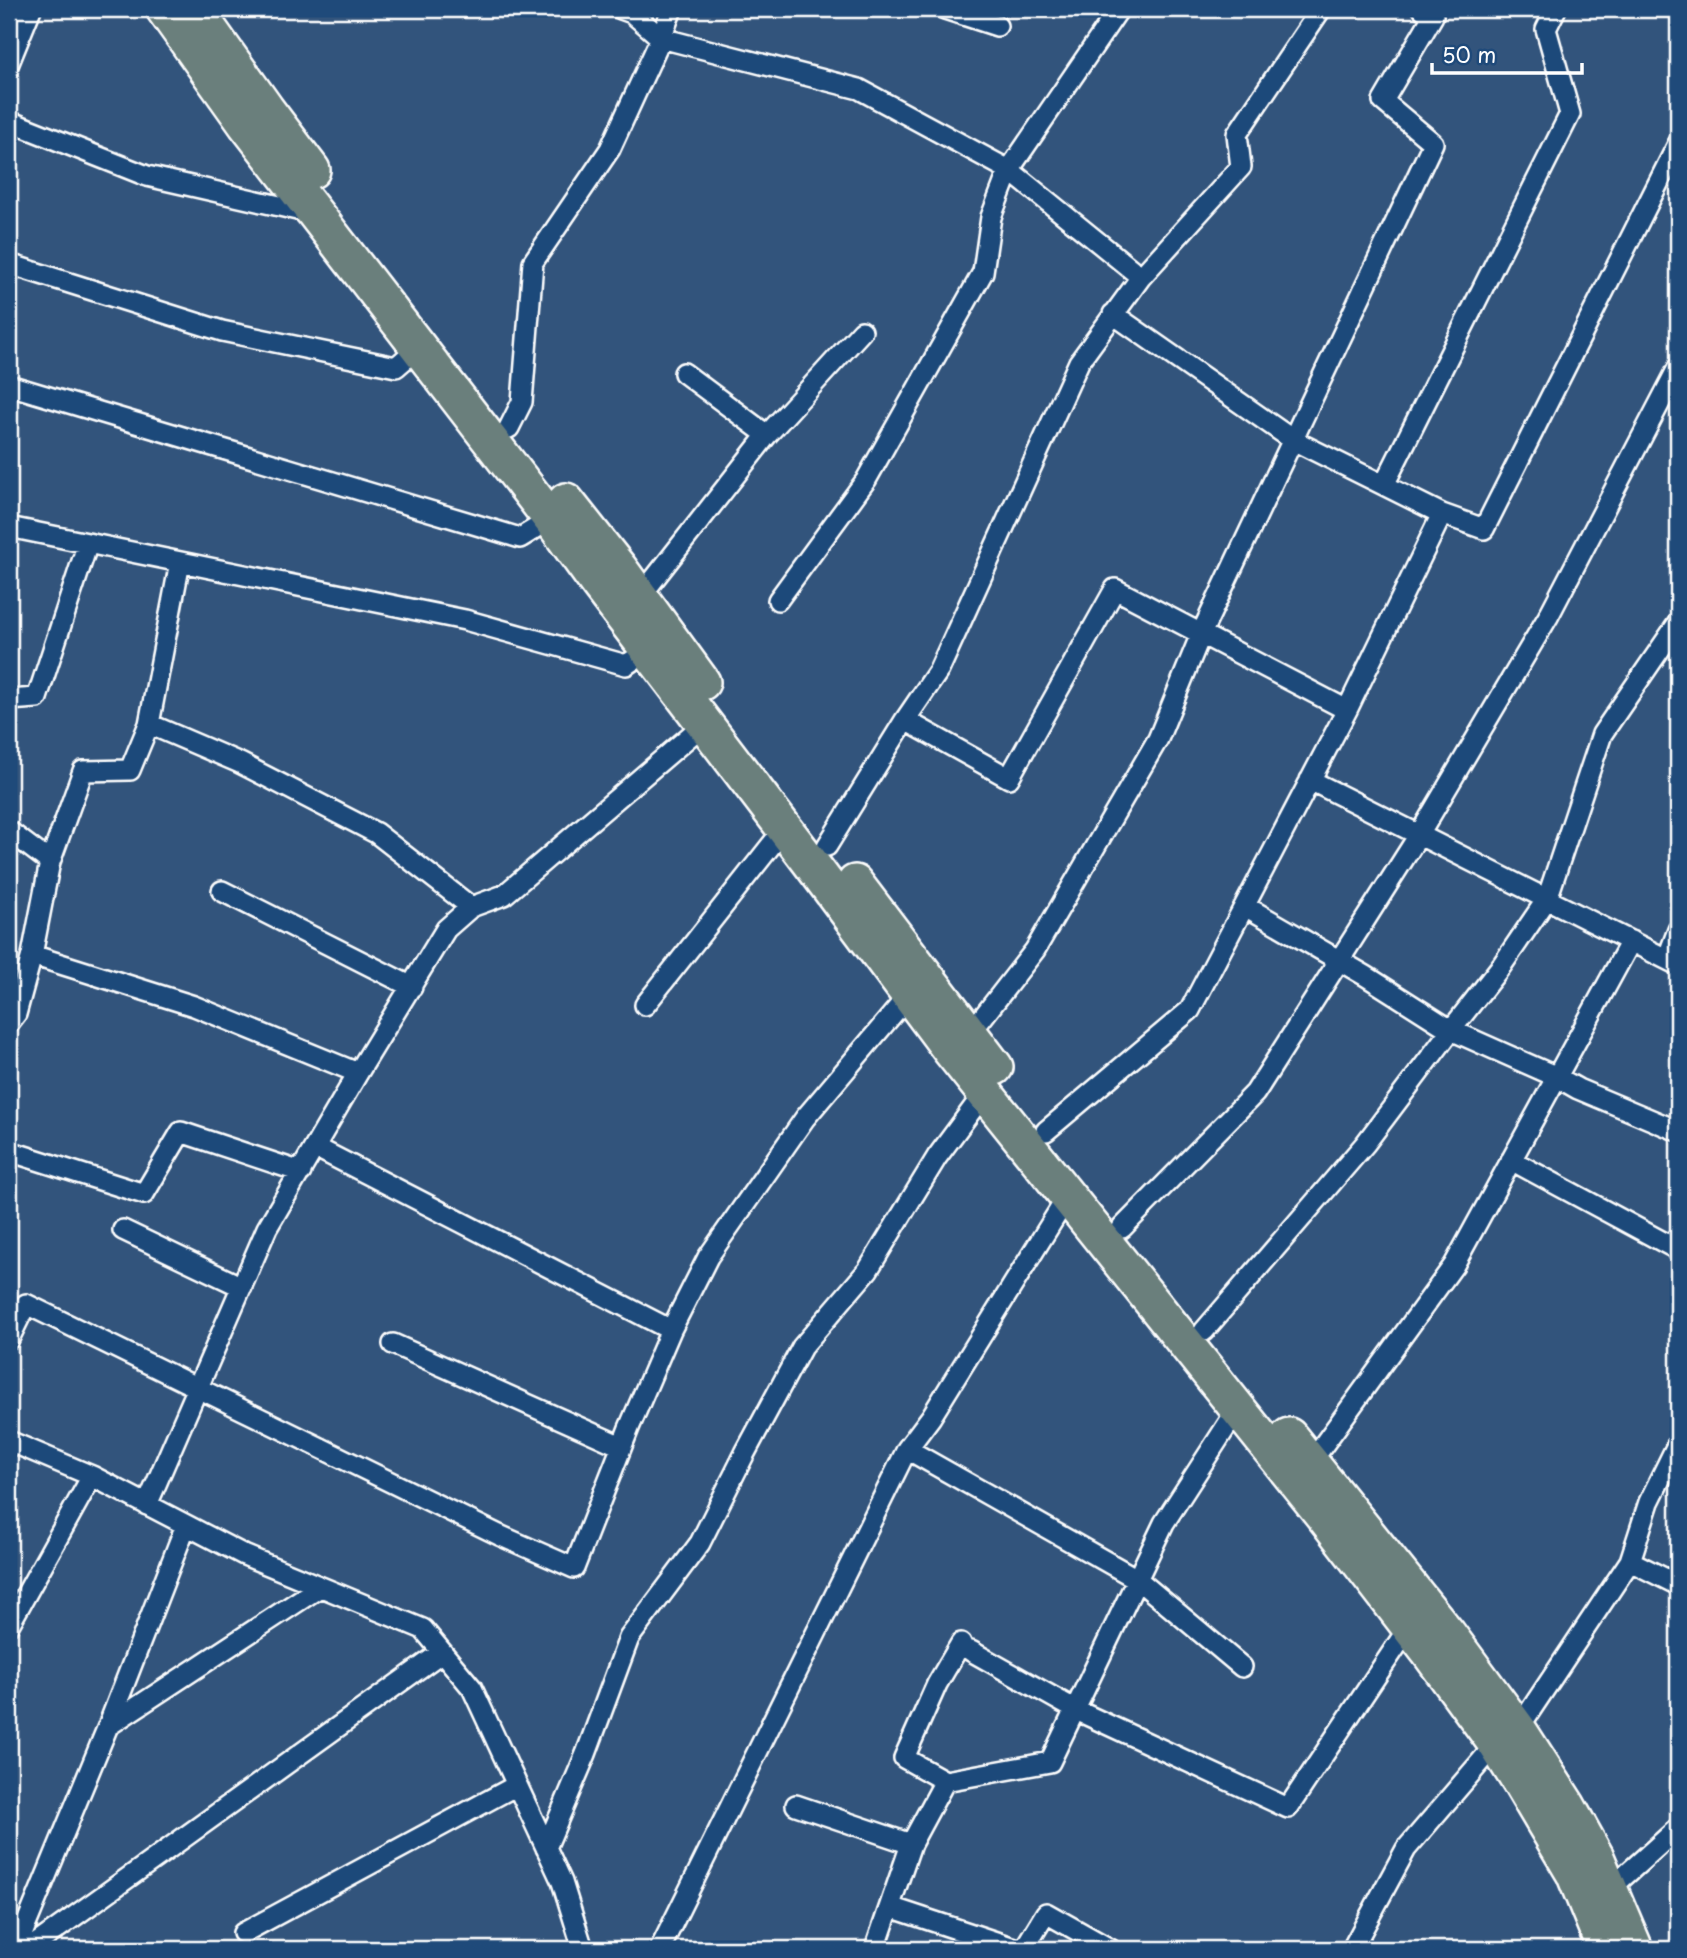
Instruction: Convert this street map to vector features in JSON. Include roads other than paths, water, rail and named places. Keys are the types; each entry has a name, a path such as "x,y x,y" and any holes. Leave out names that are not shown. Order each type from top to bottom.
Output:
{"highway":[{"path":"164,9 246,124 317,215 509,428 649,650 713,717 827,846 969,1035 1037,1138 1068,1196 1196,1338 1246,1402 1327,1520 1409,1627 1507,1737"},
{"path":"195,9 426,339 560,512 640,597 784,829 908,996 985,1093 1037,1138 1122,1228 1196,1338"},
{"path":"1246,1402 1311,1462 1440,1623 1507,1737 1574,1872 1598,1896 1635,1949"},
{"path":"1598,1896 1605,1949"}],"street":[{"path":"11,54 31,9"},
{"path":"621,9 632,13 661,38 859,89 1009,170 1141,277"},
{"path":"509,428 522,402 533,262 610,149 672,9"},
{"path":"945,9 997,26"},
{"path":"778,600 866,480 983,272 991,217 1009,170 1119,9"},
{"path":"827,846 939,670 1079,362 1141,277 1241,167 1237,134 1321,9"},
{"path":"969,1035 1035,950 1158,739 1201,634 1433,144 1383,101 1433,16 1423,9"},
{"path":"1384,485 1570,114 1546,29 1556,9"},
{"path":"9,121 146,176 317,215"},
{"path":"1114,314 1293,440 1442,514 1484,529 1678,144"},
{"path":"9,264 222,331 382,364 396,366 426,339"},
{"path":"640,597 767,435 862,331"},
{"path":"1122,1228 1255,1093 1419,835 1548,617 1678,368"},
{"path":"684,373 767,435"},
{"path":"9,385 520,538 560,512"},
{"path":"1037,1138 1191,1010 1347,710 1442,514"},
{"path":"9,527 465,620 625,665 649,650"},
{"path":"9,700 37,698 88,542"},
{"path":"9,1023 16,1014 32,955 50,862 83,771 130,770 149,724 180,562"},
{"path":"905,720 1009,778 1115,589 1347,710"},
{"path":"1196,1338 1365,1144 1502,965 1547,899 1602,734 1678,623"},
{"path":"147,1505 267,1228 446,929 471,907 505,895 713,717"},
{"path":"149,724 240,763 376,833 471,907"},
{"path":"1310,780 1673,962 1678,930"},
{"path":"645,1005 784,829"},
{"path":"9,831 50,862"},
{"path":"222,891 412,987"},
{"path":"1245,906 1339,960 1451,1030 1578,1089 1678,1131"},
{"path":"1311,1462 1454,1265 1631,941"},
{"path":"32,955 194,1006 358,1073"},
{"path":"9,1339 26,1304 499,1535 574,1568 621,1446 671,1330 708,1258 805,1118 908,996"},
{"path":"546,1849 586,1754 629,1638 700,1543 802,1347 869,1270 937,1157 985,1093"},
{"path":"9,1151 144,1194 181,1132 301,1171"},
{"path":"316,1147 671,1330"},
{"path":"1511,1160 1678,1250"},
{"path":"660,1949 907,1450 931,1417 1068,1196"},
{"path":"123,1230 242,1287"},
{"path":"393,1344 621,1446"},
{"path":"1246,1402 1164,1524 1076,1710 1050,1762 945,1781 904,1758 937,1684 966,1647 1076,1710 1288,1808 1409,1627"},
{"path":"9,1441 92,1476 244,1555 423,1629 472,1688 562,1882 583,1949"},
{"path":"1352,1949 1406,1849 1507,1737 1630,1561 1649,1502 1678,1443"},
{"path":"907,1450 1138,1579 1242,1667"},
{"path":"9,1625 92,1476"},
{"path":"16,1949 108,1726 186,1525"},
{"path":"1630,1561 1678,1585"},
{"path":"108,1726 320,1587"},
{"path":"29,1949 442,1652"},
{"path":"875,1949 911,1844 945,1781"},
{"path":"243,1933 517,1785"},
{"path":"796,1805 911,1844"},
{"path":"1598,1896 1678,1828"},
{"path":"890,1907 1017,1949"},
{"path":"1024,1949 1046,1913 1110,1949"},
{"path":"57,1929 57,1949"}]}
